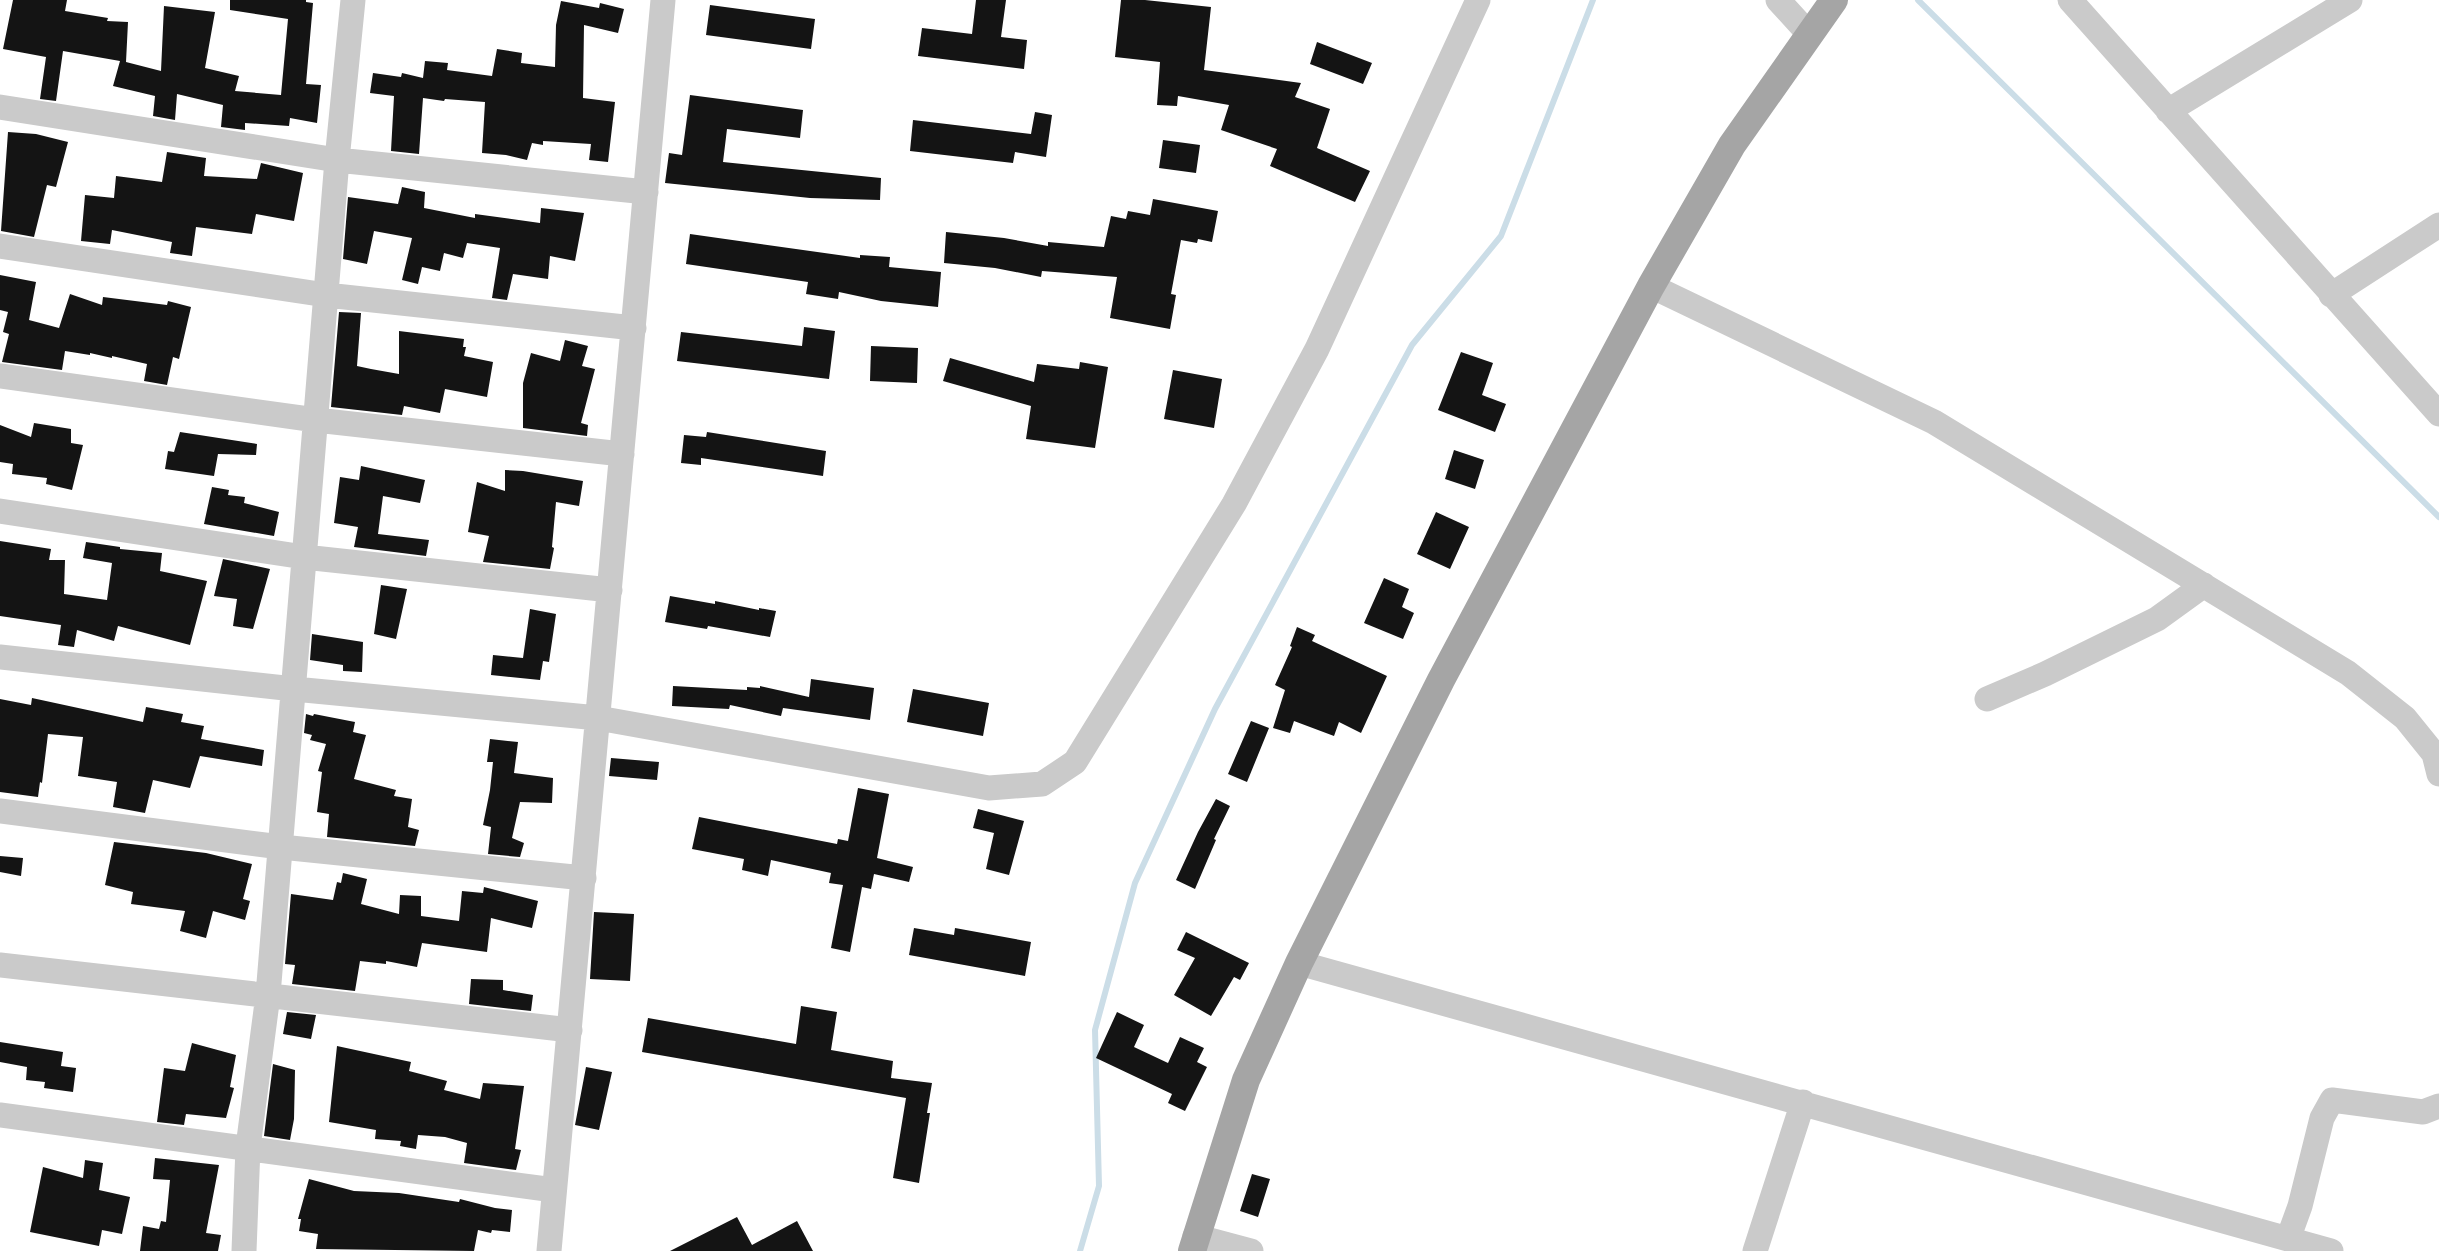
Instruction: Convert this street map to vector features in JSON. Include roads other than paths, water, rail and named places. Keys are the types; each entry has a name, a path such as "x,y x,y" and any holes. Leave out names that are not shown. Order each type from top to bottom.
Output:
{"main road":[{"path":"1194,1244 1246,1080 1299,963 1441,680 1651,286 1732,145 1834,0"}],"street":[{"path":"244,1251 248,1147 268,995 337,160 354,0"},
{"path":"549,1251 663,0"},
{"path":"0,657 294,689 598,718 989,788 1042,784 1074,762 1234,504 1303,375 1478,0"},
{"path":"1778,0 1809,34"},
{"path":"2070,0 2439,414"},
{"path":"2168,111 2350,0"},
{"path":"0,107 337,160 646,192"},
{"path":"2331,295 2439,225"},
{"path":"0,246 326,295 634,328"},
{"path":"1651,286 1934,422 2348,673 2406,718 2434,754 2439,774"},
{"path":"0,376 316,420 622,454"},
{"path":"0,511 304,556 610,590"},
{"path":"1987,699 2045,674 2157,618 2204,585"},
{"path":"0,810 280,847 584,878"},
{"path":"1299,963 1803,1102 2331,1251"},
{"path":"0,965 570,1030"},
{"path":"2288,1239 2300,1206 2322,1118 2332,1100 2423,1112 2439,1106"},
{"path":"1755,1251 1803,1102"},
{"path":"0,1115 248,1147 554,1190"},
{"path":"1194,1244 1251,1251"}],"waterway":[{"path":"1080,1251 1099,1186 1095,1030 1135,883 1215,709 1412,345 1501,236 1593,0"},
{"path":"1918,0 2439,517"}]}
